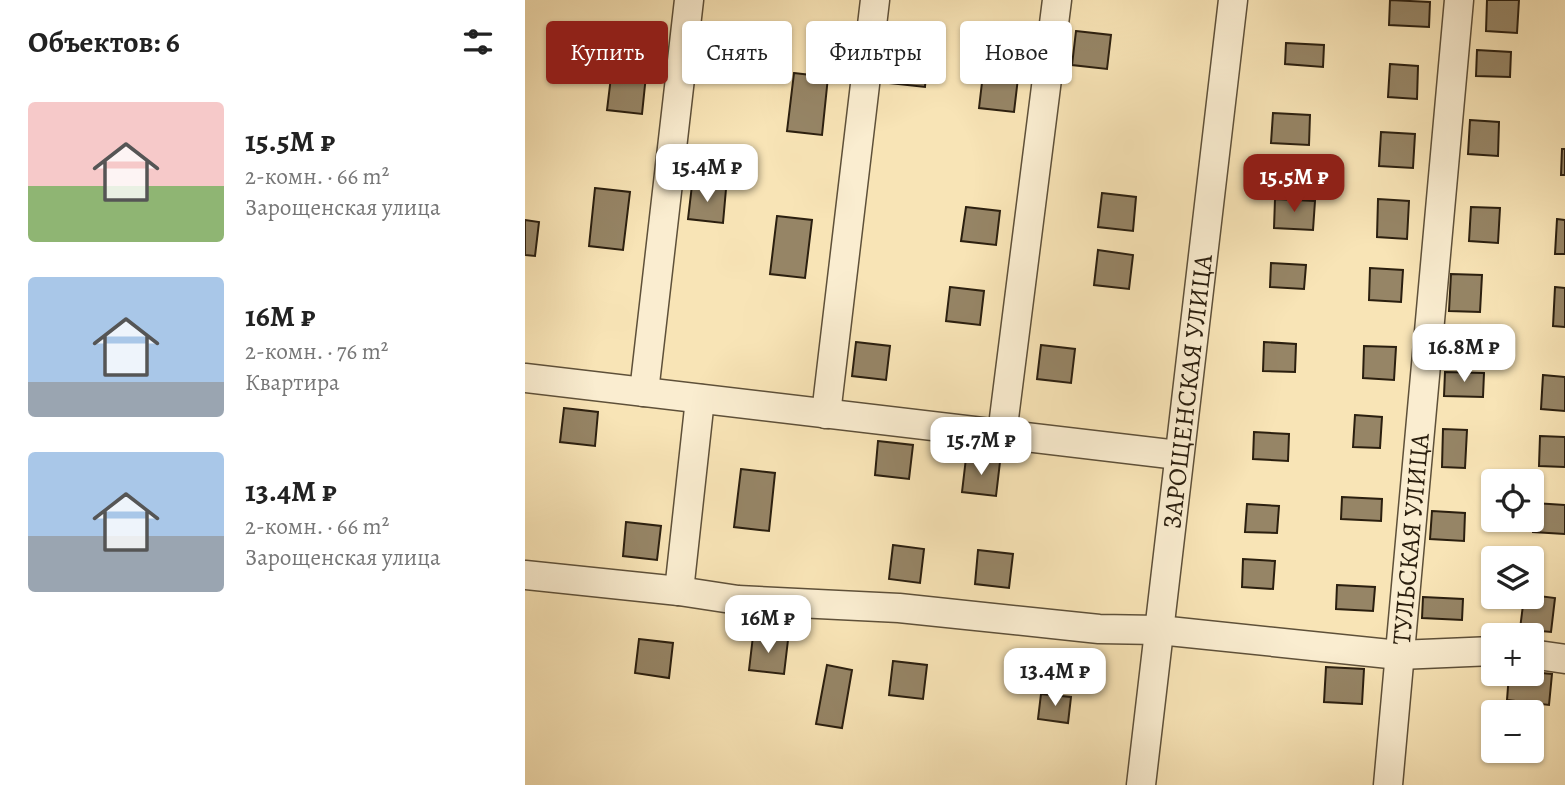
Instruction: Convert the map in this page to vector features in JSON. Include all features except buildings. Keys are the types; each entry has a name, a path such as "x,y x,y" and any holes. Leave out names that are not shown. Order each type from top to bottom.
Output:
{"street":[{"path":"645,392 689,0"},
{"path":"826,414 875,0"},
{"path":"1002,434 1056,0"},
{"name":"ЗАРОЩЕНСКАЯ УЛИЦА","path":"1142,785 1178,455 1233,0"},
{"name":"ТУЛЬСКАЯ УЛИЦА","path":"1388,785 1459,0"},
{"path":"525,378 1178,455"},
{"path":"679,591 700,399"},
{"path":"525,575 738,600 899,608 1099,629 1159,630 1399,655 1481,652"},
{"path":"1544,656 1565,659"}]}
